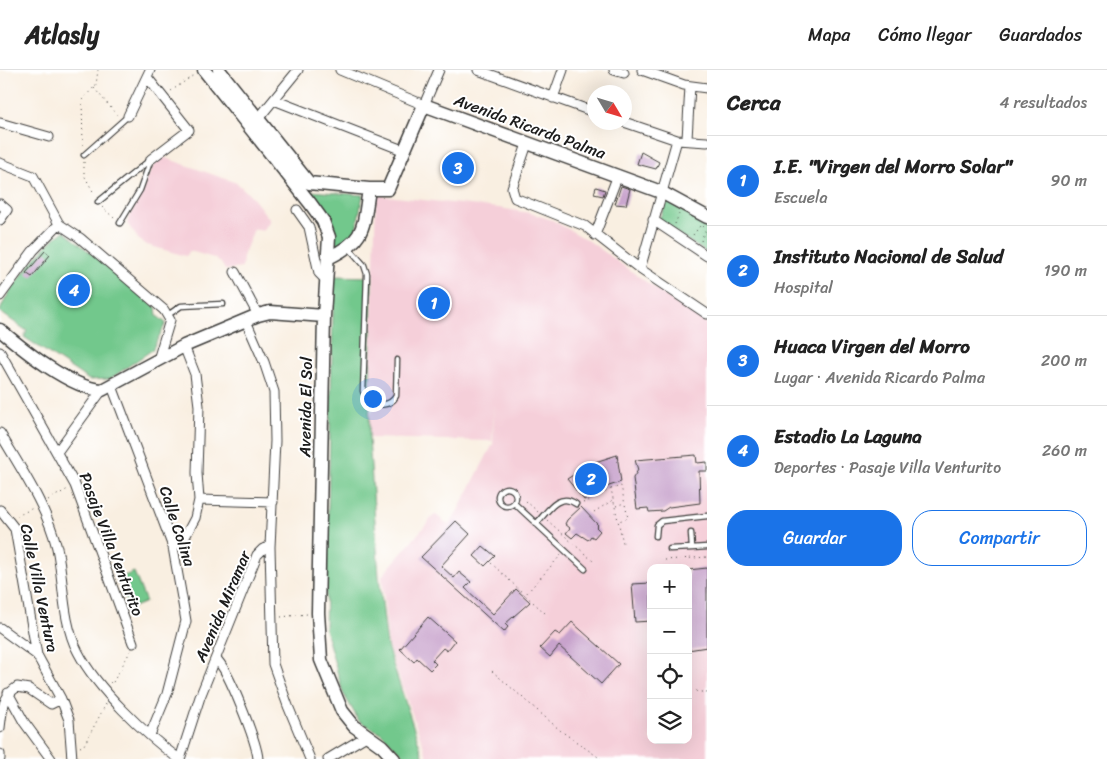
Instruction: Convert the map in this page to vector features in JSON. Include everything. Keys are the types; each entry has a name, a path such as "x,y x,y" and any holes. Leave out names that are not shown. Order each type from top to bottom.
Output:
{"street":[{"name":"Avenida El Sol","path":"202,70 323,221 328,237 324,316 318,613 322,660 331,688 342,711 354,726 368,735 394,759"},
{"path":"219,70 309,183 369,189 388,188 439,70"},
{"path":"258,119 298,70"},
{"name":"Avenida Ricardo Palma","path":"340,70 526,144 662,192 704,220"},
{"path":"478,70 587,110"},
{"path":"553,98 563,70"},
{"path":"614,70 624,73"},
{"path":"642,70 690,86 707,88"},
{"path":"149,73 163,97 189,130 151,160"},
{"path":"125,119 149,73"},
{"path":"687,139 690,86"},
{"path":"274,100 404,151"},
{"path":"0,123 49,137"},
{"path":"632,125 677,140 687,139 707,142"},
{"path":"640,269 677,140"},
{"path":"526,144 512,188 512,194 515,198 577,222 640,269 707,314"},
{"path":"0,163 33,176 58,224 80,238 168,315 170,320 158,360"},
{"path":"596,235 618,175"},
{"path":"328,258 348,248 357,240 363,228 369,189"},
{"path":"0,204 7,210 0,220"},
{"path":"298,210 310,227 319,273 326,280"},
{"path":"653,220 707,256"},
{"path":"0,296 33,251 58,224"},
{"path":"235,272 258,315"},
{"path":"0,330 70,380 92,390 107,388 184,346 258,315 270,312 324,316"},
{"name":"Avenida Miramar","path":"179,759 200,697 257,555 262,549 270,547 273,502 274,392 264,362 246,321"},
{"path":"172,547 185,537 195,518 200,500 197,472 199,406 195,374 184,346"},
{"name":"Pasaje Villa Venturito","path":"0,352 76,485 133,643"},
{"path":"57,452 107,388"},
{"name":"Calle Colina","path":"107,388 172,547 185,610 185,630 167,694 150,736"},
{"path":"0,433 25,476 49,524 56,546 73,638 78,653 110,697 150,736 179,759"},
{"path":"200,500 273,502"},
{"name":"Calle Villa Ventura","path":"0,510 15,529 37,655 62,699 70,727 72,755"},
{"path":"270,547 273,664 310,759"},
{"path":"2,632 37,655"},
{"path":"216,659 225,669 253,738 258,759"},
{"path":"0,728 2,709 8,692 17,687 24,687 51,704 62,699"},
{"path":"8,692 24,722 50,759"},
{"path":"328,759 368,735"},
{"path":"0,754 0,759"}],"lane":[{"path":"84,155 125,119"},
{"path":"98,202 151,160"},
{"path":"120,223 140,190 151,160"},
{"path":"348,248 364,265 367,274 363,391 366,400 374,405 390,404 393,401 396,396 397,360"},
{"path":"168,315 181,306 223,304"},
{"path":"509,488 514,491 516,497 514,503 505,506 500,503 498,497 500,491 509,488"},
{"path":"536,524 554,503 567,499 576,504"},
{"path":"514,503 585,569"},
{"path":"656,536 657,525 662,521 707,516"},
{"path":"691,533 692,548"},
{"path":"670,549 707,547"}],"path":[{"path":"163,97 202,70"},
{"path":"94,87 125,119"},
{"path":"674,229 678,210"},
{"path":"704,220 707,236"},
{"path":"690,240 704,220"},
{"path":"702,245 701,238 706,233"},
{"path":"576,504 621,486 628,518 618,521"},
{"path":"611,489 623,543"},
{"path":"594,512 614,500"},
{"path":"526,501 593,561"},
{"path":"615,506 625,503"},
{"path":"525,595 565,550"},
{"path":"666,560 707,557"},
{"path":"491,563 545,613"},
{"path":"271,619 318,613"},
{"path":"96,677 99,674 112,684 133,643"},
{"path":"492,671 561,731 600,759"},
{"path":"696,692 707,693"},
{"path":"72,755 84,745 110,697"}],"shaded area":[{"path":"163,157 237,183 252,197 270,220 263,231 254,229 243,256 242,268 225,270 221,263 214,258 190,251 186,256 147,245 139,240 127,223 152,168"},
{"path":"376,195 499,208 530,213 552,220 589,241 677,304 707,323 707,759 428,759 388,646 382,576 435,514 448,525 454,518 493,444 494,403 492,441 369,438 369,415 373,411 373,402 370,399"}],"green space":[{"path":"310,191 363,195 355,235 333,251 327,222"},
{"path":"669,198 707,224 707,253 658,221"},
{"path":"64,231 156,307 157,316 166,323 152,350 110,379 89,380 24,337 27,331 0,312 3,303 27,268"},
{"path":"334,276 372,277 369,438 379,577 387,646 424,759 407,759 381,733 359,721 343,693 325,629"},
{"path":"134,572 146,602 129,609 117,579"}],"building":[{"path":"641,152 659,162 656,169 637,164"},
{"path":"621,186 630,189 626,205 615,204"},
{"path":"596,187 605,190 603,196 594,194"},
{"path":"45,251 50,255 32,277 26,273"},
{"path":"617,455 621,482 603,488 584,500 567,479 592,463"},
{"path":"696,455 697,463 707,462 707,471 699,471 700,503 669,507 663,511 649,512 648,508 637,509 633,478 638,470 635,460"},
{"path":"581,507 598,525 596,527 600,531 594,538 591,536 588,540 577,533 572,538 566,533 570,528 565,524 567,520"},
{"path":"456,521 470,534 441,566 454,578 459,572 471,582 465,588 493,614 516,589 530,602 505,624 508,627 504,632 421,557"},
{"path":"483,546 495,556 485,566 474,556"},
{"path":"707,568 707,647 692,649 692,609 692,570"},
{"path":"647,583 647,621 635,622 632,584"},
{"path":"428,617 455,641 447,651 443,648 432,660 436,664 430,670 417,658 414,662 400,649"},
{"path":"572,622 619,664 601,684 559,646 550,657 540,648 555,632 560,635"}],"place":[{"name":"Huaca Virgen del Morro","path":"458,168"},
{"name":"Estadio La Laguna","path":"74,290"},
{"name":"I.E. \"Virgen del Morro Solar\"","path":"434,303"},
{"name":"Instituto Nacional de Salud","path":"591,479"}]}
